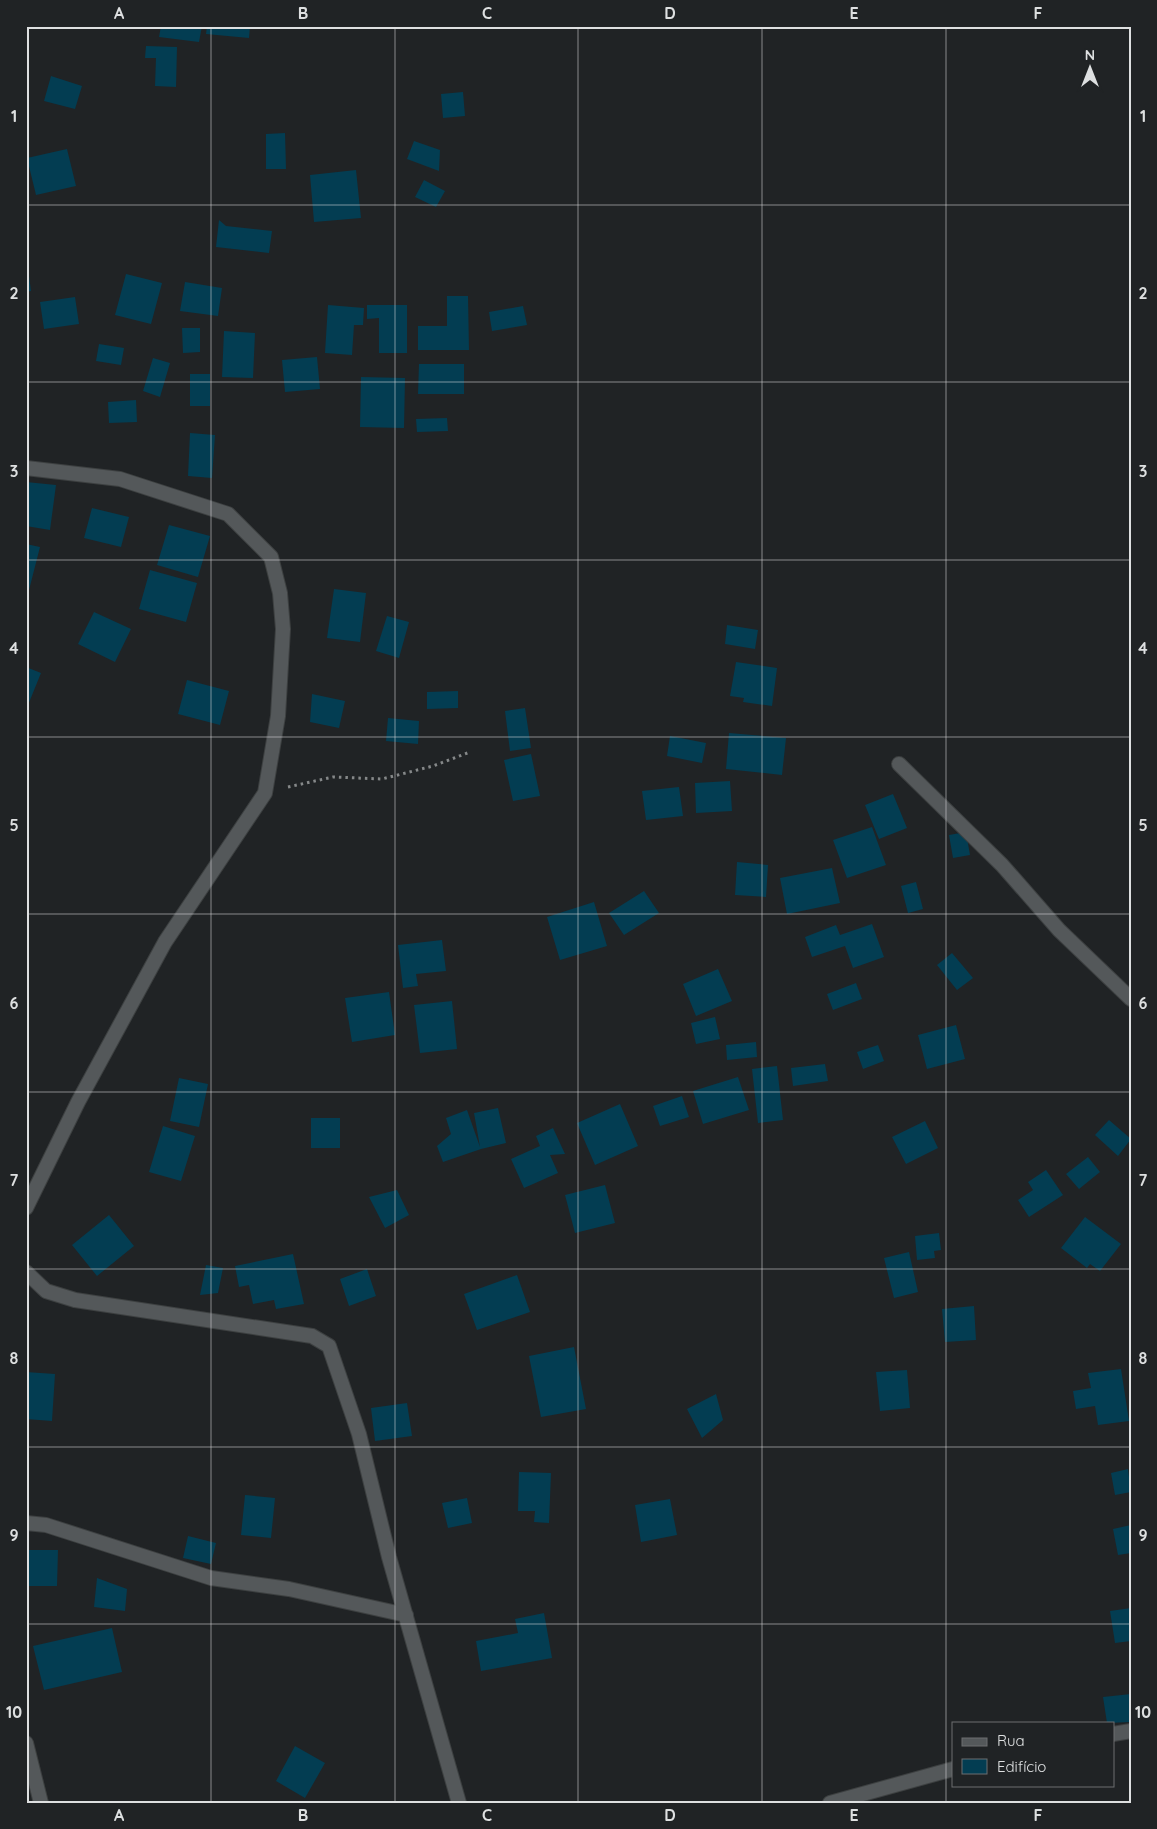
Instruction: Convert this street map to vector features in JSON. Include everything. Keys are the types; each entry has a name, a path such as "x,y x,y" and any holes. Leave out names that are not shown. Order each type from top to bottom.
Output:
{"street":[{"path":"26,468 120,479 228,514 271,557 280,593 283,630 278,716 265,793 165,942 78,1102 26,1208"},
{"path":"899,764 1002,865 1059,930 1131,999"},
{"path":"26,1272 46,1291 75,1300 312,1336 329,1346 358,1434 459,1803"},
{"path":"26,1523 46,1525 212,1578 289,1589 406,1615"},
{"path":"1114,1734 1131,1731"},
{"path":"26,1743 41,1803"},
{"path":"830,1803 952,1769"}],"path":[{"path":"265,793 332,777 382,779 433,766 470,752"}],"building":[{"path":"161,26 202,26 199,42 159,37"},
{"path":"207,26 250,26 249,38 206,34"},
{"path":"146,46 177,47 176,87 155,86 156,58 145,58"},
{"path":"51,76 82,86 75,109 44,101"},
{"path":"463,92 465,116 443,118 441,94"},
{"path":"285,133 286,169 266,169 266,134"},
{"path":"414,141 440,150 439,171 407,159"},
{"path":"67,149 76,186 36,195 27,158"},
{"path":"356,170 361,218 314,222 310,175"},
{"path":"424,180 445,191 436,207 415,197"},
{"path":"219,220 226,226 272,231 269,253 216,247"},
{"path":"126,274 162,283 151,324 115,315"},
{"path":"29,276 31,291 26,292 26,277"},
{"path":"185,282 222,288 218,316 180,311"},
{"path":"447,296 468,296 469,350 418,350 418,326 447,326"},
{"path":"75,297 79,324 44,329 40,302"},
{"path":"328,305 364,308 363,325 354,325 352,355 325,353"},
{"path":"367,305 407,305 407,353 379,353 379,318 367,319"},
{"path":"523,306 527,325 492,331 489,312"},
{"path":"182,328 200,328 200,352 183,353"},
{"path":"224,331 255,333 253,378 222,377"},
{"path":"99,344 124,348 121,365 96,361"},
{"path":"317,357 320,389 285,392 282,360"},
{"path":"153,358 170,363 160,397 143,391"},
{"path":"419,364 464,364 464,394 418,394"},
{"path":"190,374 210,374 210,406 190,406"},
{"path":"361,377 405,378 404,428 360,427"},
{"path":"136,400 137,422 109,423 108,402"},
{"path":"447,418 448,431 417,432 416,419"},
{"path":"190,433 215,435 212,478 188,476"},
{"path":"26,482 56,485 50,530 26,526"},
{"path":"92,508 129,517 121,547 84,538"},
{"path":"169,525 210,536 198,577 157,565"},
{"path":"26,544 40,547 29,590 26,589"},
{"path":"150,570 197,583 186,622 139,609"},
{"path":"334,589 366,593 360,642 327,638"},
{"path":"94,612 131,629 115,662 78,644"},
{"path":"387,616 409,622 399,658 376,651"},
{"path":"727,625 758,630 755,649 725,644"},
{"path":"736,662 777,668 772,706 743,702 744,698 730,696"},
{"path":"26,667 41,673 26,710"},
{"path":"187,680 229,691 220,725 178,714"},
{"path":"458,691 458,708 427,709 427,692"},
{"path":"312,694 345,701 339,728 310,722"},
{"path":"525,708 531,748 510,751 505,711"},
{"path":"388,718 419,721 418,744 386,741"},
{"path":"729,733 786,738 782,775 726,769"},
{"path":"670,736 706,743 702,763 667,756"},
{"path":"531,754 540,796 513,801 504,760"},
{"path":"730,781 732,811 696,813 695,783"},
{"path":"679,787 683,816 646,820 642,791"},
{"path":"893,794 907,828 879,839 865,805"},
{"path":"872,827 886,865 847,878 833,840"},
{"path":"966,832 970,855 953,858 949,835"},
{"path":"737,862 768,865 766,897 735,895"},
{"path":"832,868 840,903 787,914 780,878"},
{"path":"916,882 923,909 908,913 901,886"},
{"path":"644,891 659,913 624,935 609,913"},
{"path":"594,902 607,946 560,960 547,917"},
{"path":"872,924 884,957 853,968 845,946 812,957 805,937 836,925 840,935"},
{"path":"442,940 446,971 416,974 418,986 403,988 398,945"},
{"path":"952,953 973,978 957,990 937,965"},
{"path":"718,969 732,1001 696,1016 683,984"},
{"path":"856,983 862,999 833,1010 827,994"},
{"path":"389,992 395,1035 352,1042 345,998"},
{"path":"452,1001 457,1049 420,1053 414,1005"},
{"path":"715,1017 720,1039 696,1044 691,1023"},
{"path":"956,1025 965,1059 927,1069 918,1035"},
{"path":"756,1042 757,1057 727,1060 726,1045"},
{"path":"878,1045 884,1061 863,1069 857,1052"},
{"path":"825,1064 828,1081 793,1086 791,1068"},
{"path":"777,1066 783,1120 758,1123 752,1069"},
{"path":"738,1077 749,1110 703,1124 693,1091"},
{"path":"179,1078 208,1084 199,1127 170,1121"},
{"path":"682,1096 689,1117 660,1126 653,1106"},
{"path":"620,1104 638,1146 595,1165 577,1123"},
{"path":"498,1108 506,1143 443,1162 437,1146 451,1134 446,1118 467,1110 480,1147 474,1113"},
{"path":"311,1118 340,1118 340,1148 311,1148"},
{"path":"1109,1120 1131,1139 1118,1156 1095,1135"},
{"path":"925,1121 938,1148 906,1164 892,1137"},
{"path":"163,1126 195,1136 181,1181 149,1172"},
{"path":"553,1128 565,1154 550,1155 558,1173 524,1188 511,1159 540,1146 536,1136"},
{"path":"1088,1157 1100,1172 1079,1189 1066,1174"},
{"path":"1046,1170 1063,1195 1029,1217 1018,1200 1033,1190 1028,1182"},
{"path":"605,1185 615,1223 575,1233 565,1195"},
{"path":"397,1190 409,1215 385,1228 369,1197"},
{"path":"109,1215 134,1246 97,1276 72,1245"},
{"path":"1085,1217 1121,1244 1100,1271 1090,1264 1087,1268 1061,1248"},
{"path":"939,1233 941,1250 934,1251 935,1258 917,1260 915,1236"},
{"path":"909,1252 918,1292 894,1298 884,1258"},
{"path":"293,1254 304,1304 276,1309 274,1300 253,1304 249,1285 239,1287 235,1266"},
{"path":"206,1265 223,1268 218,1293 200,1295"},
{"path":"367,1269 376,1296 349,1306 340,1279"},
{"path":"517,1275 530,1312 477,1330 464,1294"},
{"path":"974,1306 976,1340 945,1342 942,1309"},
{"path":"574,1347 586,1409 541,1417 529,1356"},
{"path":"1121,1369 1129,1421 1098,1425 1095,1406 1076,1409 1073,1391 1091,1388 1088,1373"},
{"path":"907,1370 910,1408 880,1411 876,1372"},
{"path":"26,1372 55,1374 52,1421 26,1419"},
{"path":"716,1394 723,1420 702,1438 687,1409"},
{"path":"407,1403 412,1436 375,1441 371,1408"},
{"path":"1128,1469 1131,1492 1115,1495 1111,1473"},
{"path":"519,1472 551,1473 549,1523 534,1522 535,1511 518,1511"},
{"path":"245,1495 275,1498 271,1538 241,1535"},
{"path":"467,1498 472,1523 448,1528 442,1503"},
{"path":"670,1499 677,1535 641,1542 635,1505"},
{"path":"1131,1525 1131,1553 1118,1555 1113,1529"},
{"path":"188,1536 216,1543 211,1564 183,1558"},
{"path":"26,1550 58,1550 57,1586 26,1586"},
{"path":"97,1578 127,1589 125,1611 94,1607"},
{"path":"1131,1608 1131,1641 1115,1643 1110,1611"},
{"path":"544,1613 552,1658 481,1671 476,1641 518,1633 515,1619"},
{"path":"112,1628 122,1672 44,1690 33,1646"},
{"path":"1131,1694 1131,1722 1107,1722 1103,1697"},
{"path":"295,1746 325,1763 305,1798 276,1781"}]}
